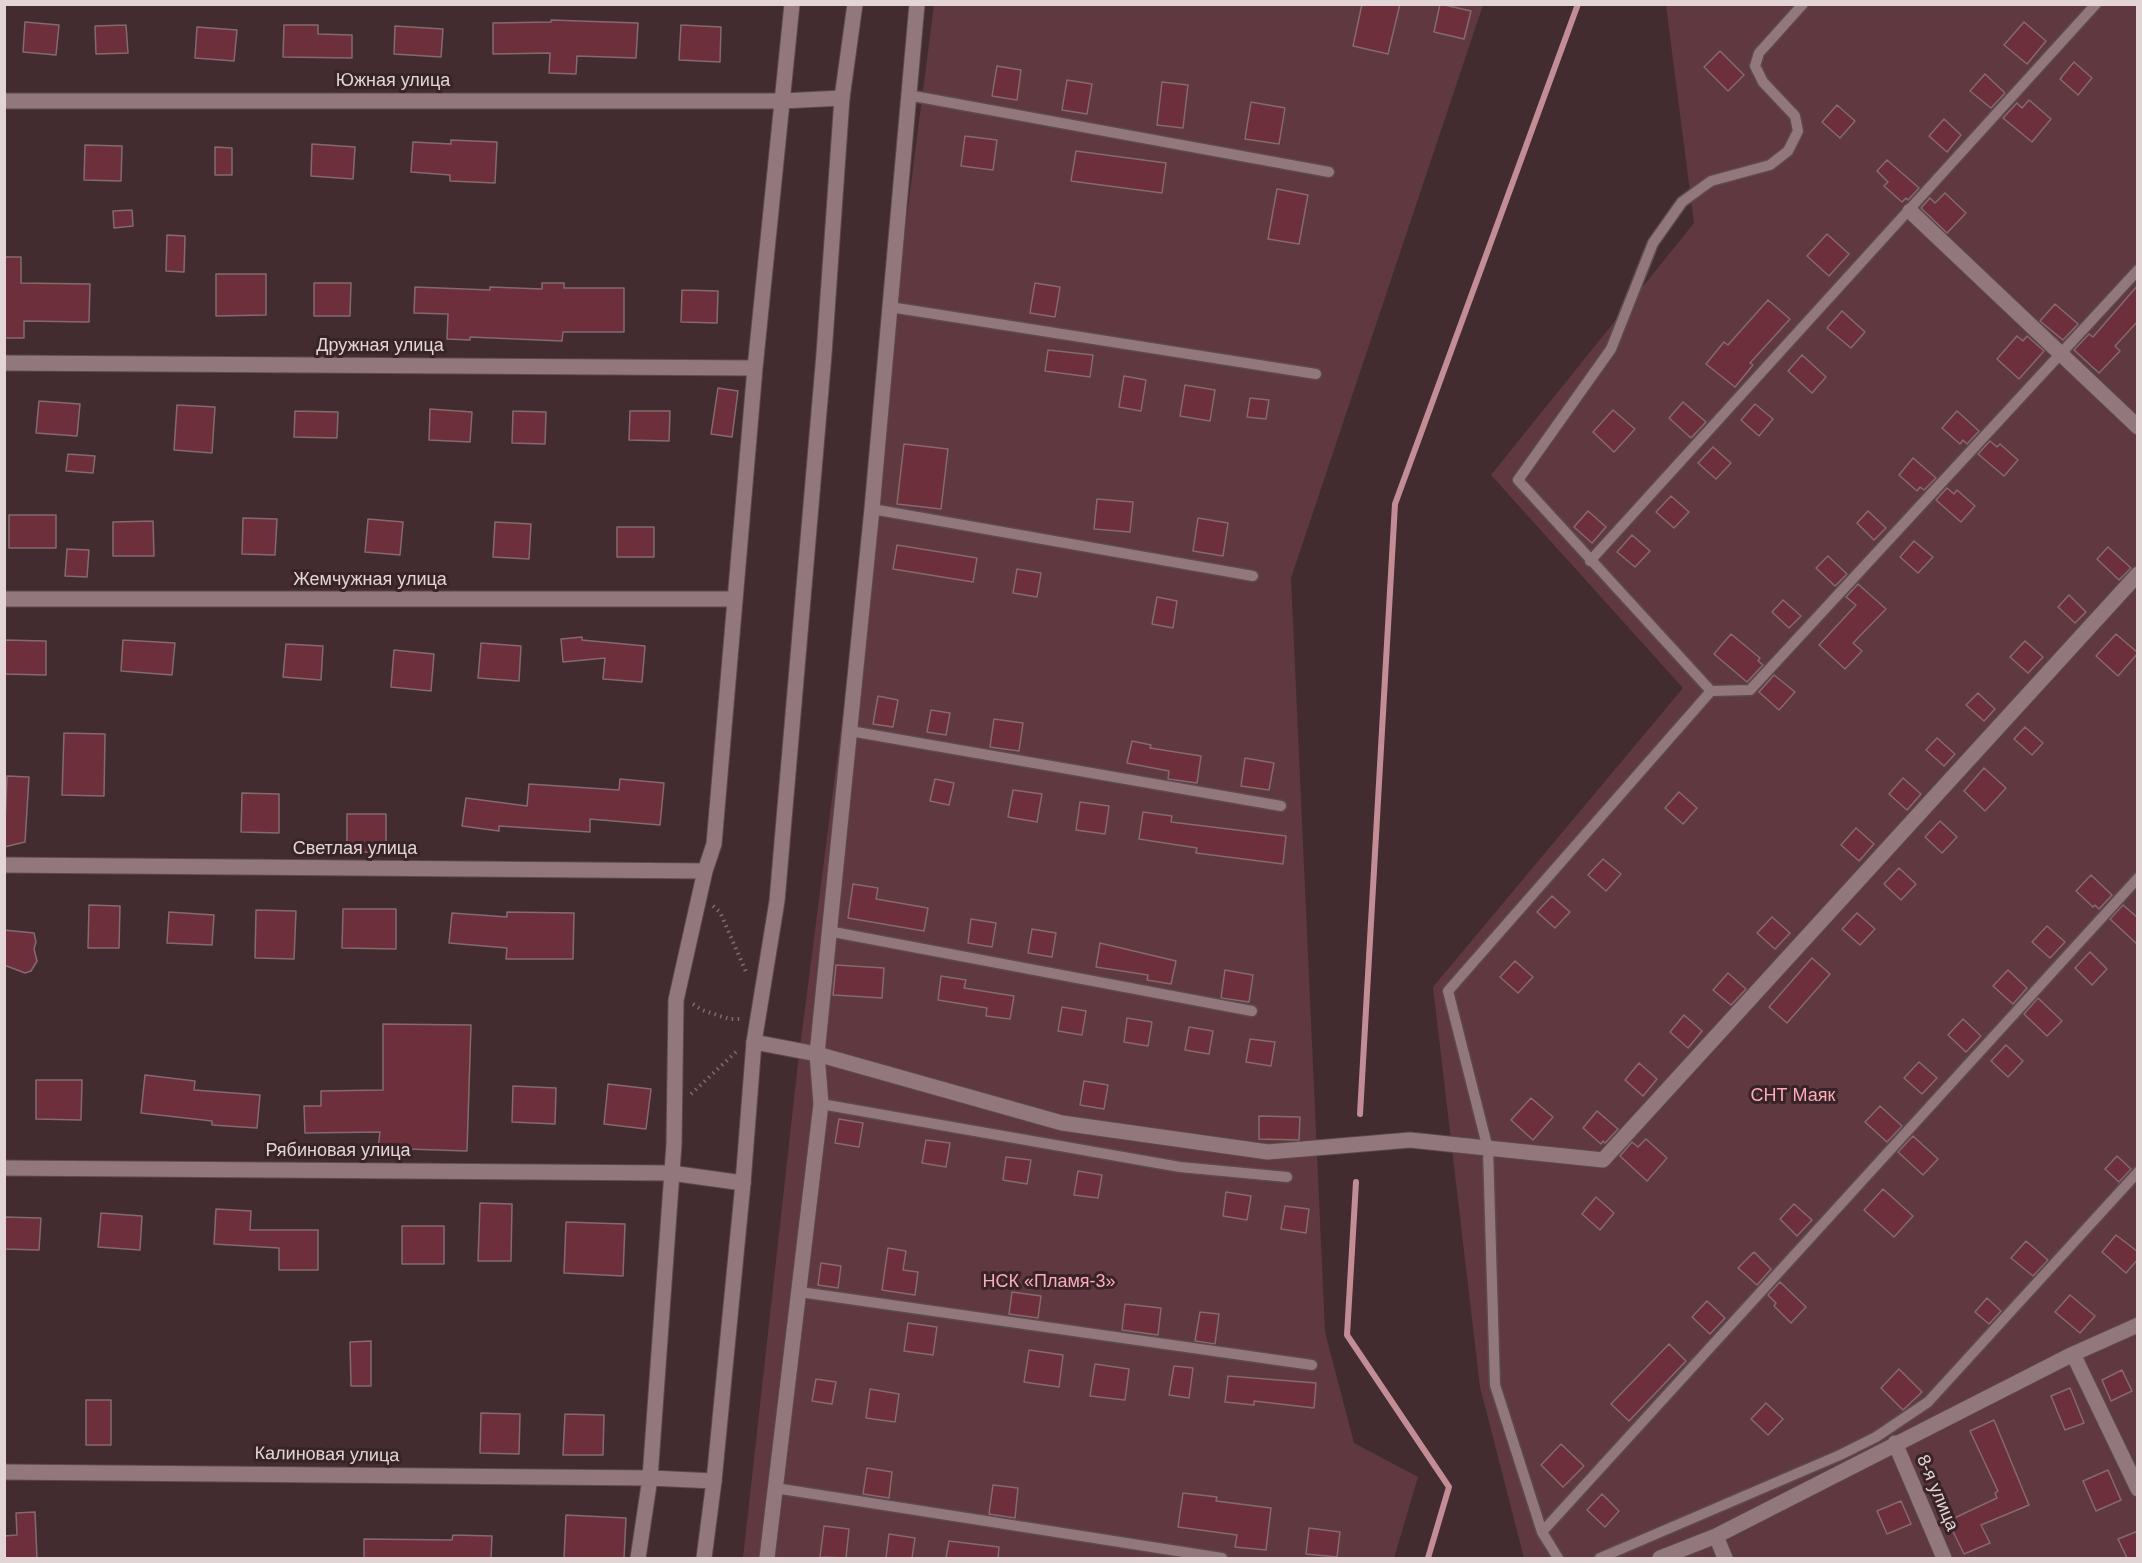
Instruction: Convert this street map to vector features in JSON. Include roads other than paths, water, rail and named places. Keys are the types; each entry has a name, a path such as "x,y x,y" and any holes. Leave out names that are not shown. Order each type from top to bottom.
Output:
{"street":[{"path":"638,1558 650,1478 671,1173 677,993 700,891 714,844 755,368 792,4"},
{"path":"704,1558 714,1481 743,1182 754,1042 777,901 824,354 842,98 855,4"},
{"path":"767,1558 821,1104 817,1054 872,509 917,4"},
{"name":"Южная улица","path":"4,101 782,101 842,98"},
{"path":"1910,211 2138,427"},
{"name":"Дружная улица","path":"4,363 755,368"},
{"path":"754,1042 817,1054 1062,1123 1268,1152 1410,1140 1604,1160 2138,574"},
{"name":"Жемчужная улица","path":"4,599 735,599"},
{"name":"Светлая улица","path":"4,865 705,871"},
{"name":"Рябиновая улица","path":"4,1168 671,1173 743,1182"},
{"path":"1660,1558 1716,1536 2073,1354 2138,1325"},
{"path":"2073,1354 2138,1489"},
{"name":"8-я улица","path":"1895,1443 1944,1558"},
{"name":"Калиновая улица","path":"4,1472 650,1478 714,1481"},
{"path":"1716,1536 1725,1558"}],"lane":[{"path":"1711,691 1518,480 1611,349 1653,243 1682,202 1711,182 1770,165 1788,151 1798,131 1795,116 1763,82 1755,66 1759,52 1803,4"},
{"path":"1590,561 2096,4"},
{"path":"908,95 1329,172"},
{"path":"1558,1558 1542,1532 1495,1385 1488,1149 1448,991 1711,691 1750,690 2138,270"},
{"path":"890,307 1316,375"},
{"path":"872,509 1253,576"},
{"path":"850,731 1281,806"},
{"path":"1542,1532 2138,878"},
{"path":"828,931 1252,1011"},
{"path":"821,1104 1180,1167 1287,1177"},
{"path":"1600,1558 1840,1455 1876,1437 1928,1402 2138,1172"},
{"path":"800,1292 1312,1365"},
{"path":"775,1488 1222,1558"}],"waterway":[{"path":"1360,1114 1395,504 1578,4"},
{"path":"1356,1182 1347,1335 1449,1487 1428,1558"}],"park label":[{"name":"СНТ Маяк","path":"1793,1096"},
{"name":"НСК «Пламя-3»","path":"1049,1282"}]}
